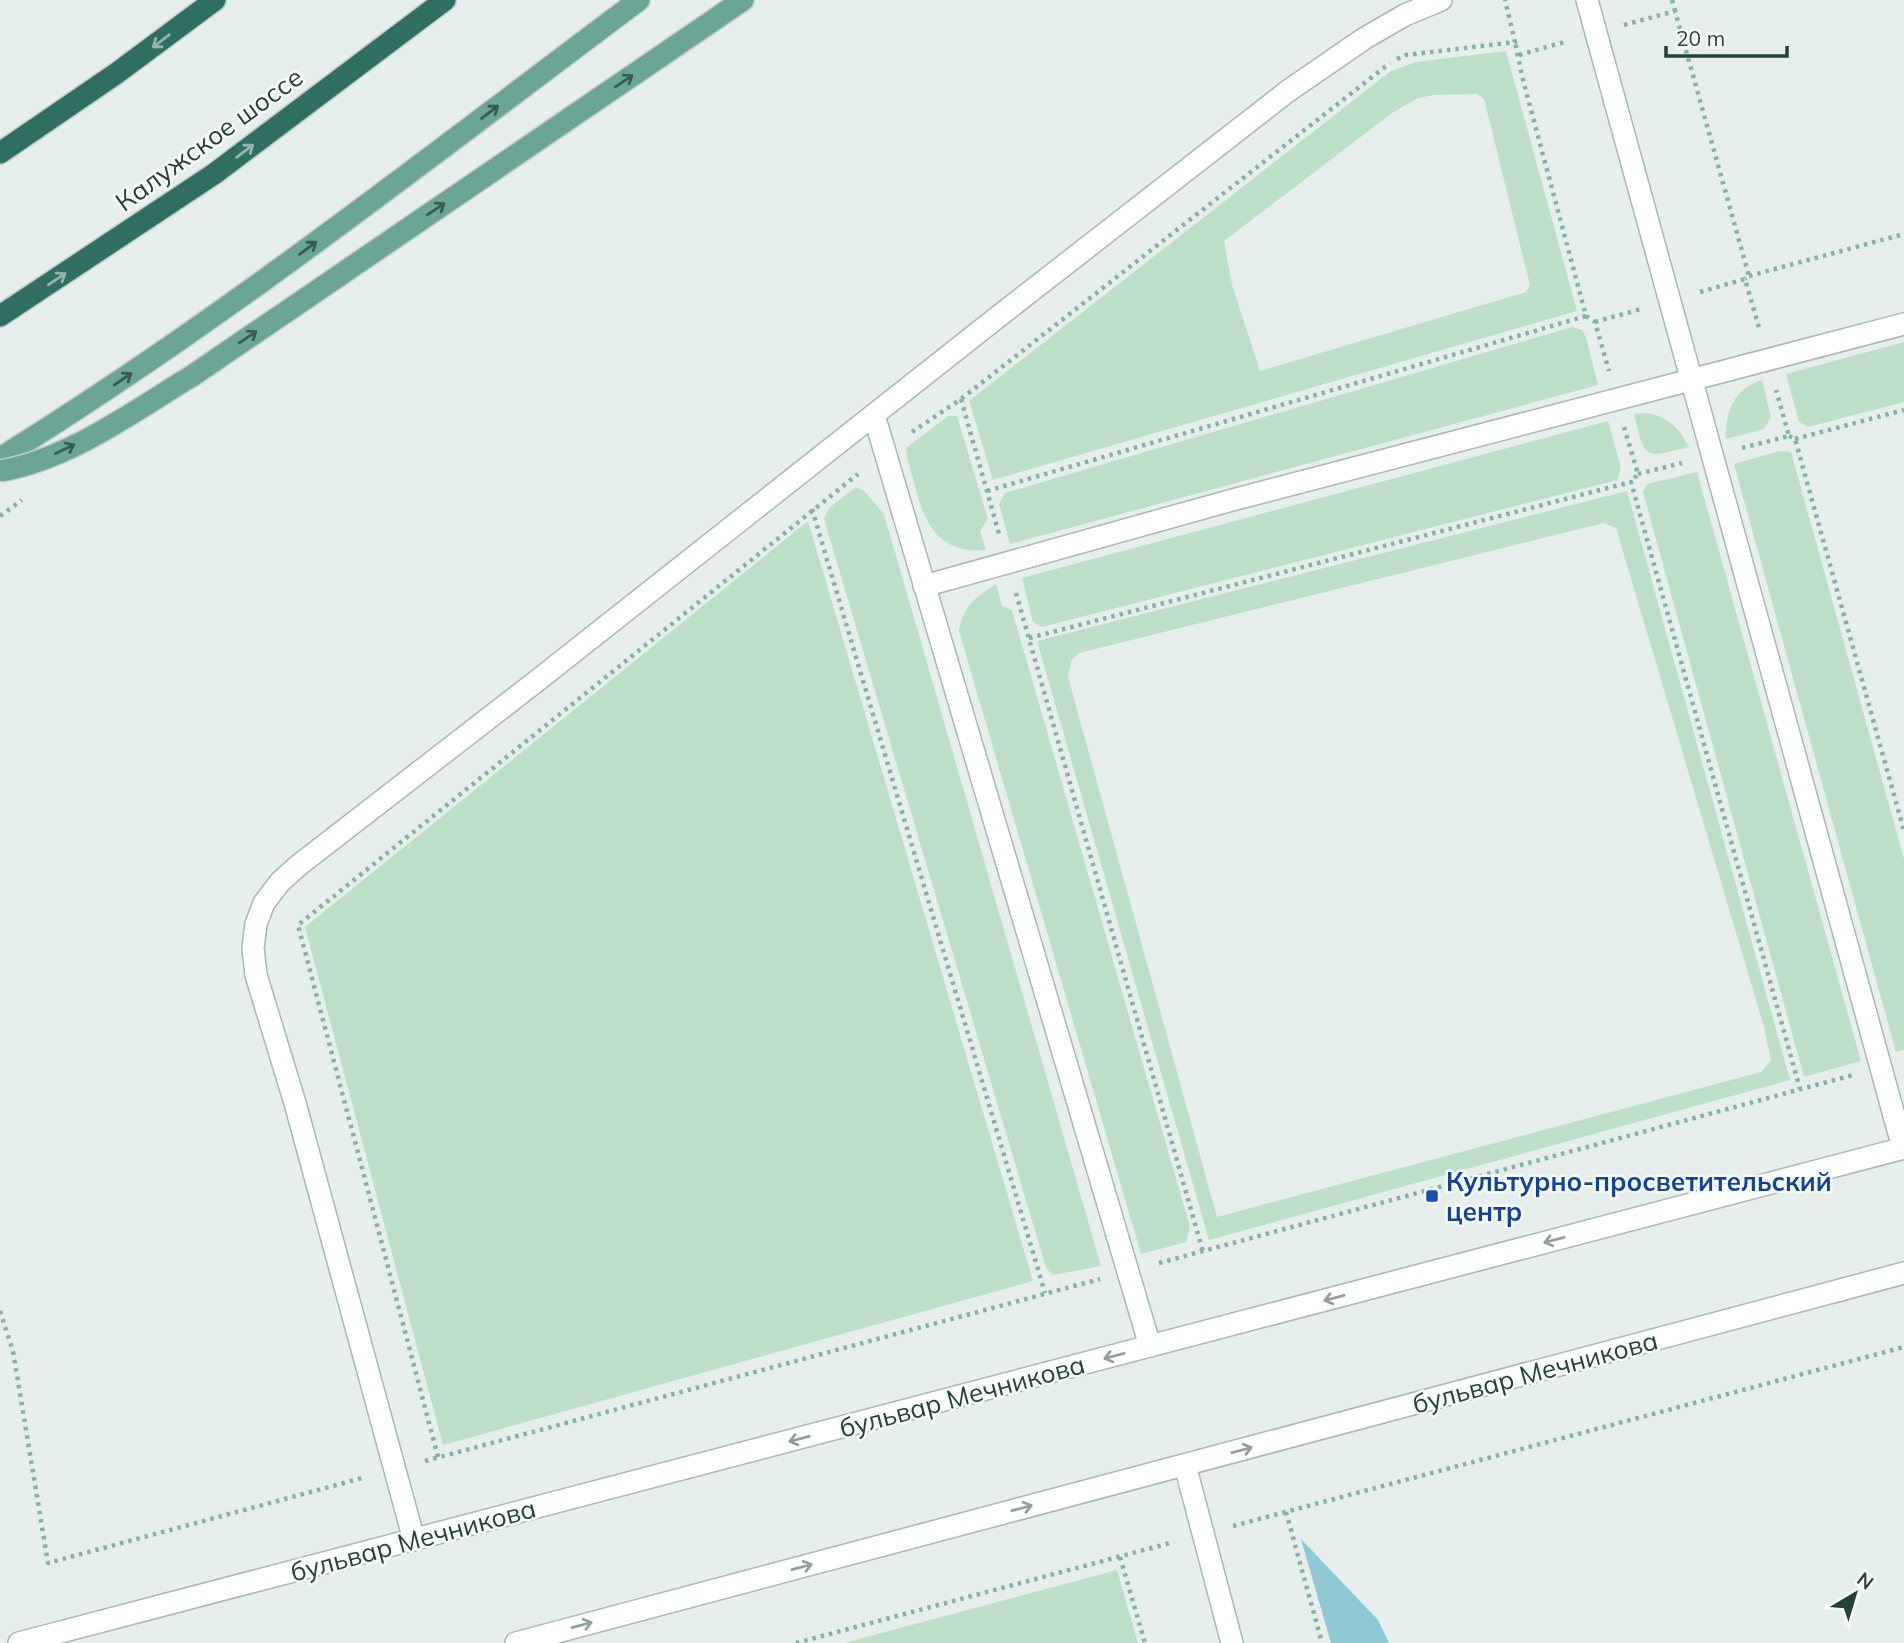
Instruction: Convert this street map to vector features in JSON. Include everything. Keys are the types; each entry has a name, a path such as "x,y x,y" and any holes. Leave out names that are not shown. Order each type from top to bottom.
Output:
{"highway":[{"path":"0,153 117,73 215,0"},
{"name":"Калужское шоссе","path":"0,316 214,174 445,0"}],"main road":[{"path":"0,458 66,418 222,313 639,0"},
{"path":"0,471 51,456 94,435 192,376 743,0"}],"street":[{"path":"414,1540 295,1103 256,975 253,948 256,924 264,904 280,882 299,865 1288,91 1365,38 1405,15 1441,0"},
{"path":"1587,0 1904,1148"},
{"path":"924,586 1236,499 1904,324"},
{"path":"874,415 1150,1346"},
{"name":"бульвар Мечникова","path":"19,1643 1904,1148"},
{"name":"бульвар Мечникова","path":"516,1643 1904,1273"},
{"path":"1185,1465 1232,1643"}],"path":[{"path":"987,491 1586,316 1504,0"},
{"path":"1672,0 1747,278 1904,234"},
{"path":"1519,55 1675,11"},
{"path":"1203,1252 961,399 1392,61 1406,55 1516,42"},
{"path":"1789,436 1795,439 1904,410"},
{"path":"1795,439 1904,831"},
{"path":"1029,638 1632,482 1800,1089"},
{"path":"438,1457 298,925 812,509 1045,1293"},
{"path":"0,1311 13,1351 48,1563 1880,1068"},
{"path":"796,1643 1904,1347"},
{"path":"1286,1512 1322,1643"},
{"path":"1120,1557 1145,1643"}],"green space":[{"path":"1506,51 1577,311 993,480 969,401 1391,71 1416,62","holes":["1477,94 1484,99 1530,285 1526,292 1260,371 1232,285 1224,241 1392,113 1418,98"]},
{"path":"1572,327 1582,330 1586,337 1598,385 1010,544 999,504 1005,493"},
{"path":"1904,342 1904,402 1808,427 1799,422 1786,374"},
{"path":"1762,380 1771,417 1764,429 1726,439 1727,419 1733,402 1744,389"},
{"path":"1646,413 1661,417 1672,424 1689,447 1655,454 1649,452 1641,441 1634,414"},
{"path":"948,416 957,416 988,519 980,531 986,550 966,550 950,544 938,535 928,523 916,491 906,448"},
{"path":"1608,421 1621,468 1617,480 1042,627 1033,622 1022,578"},
{"path":"1779,451 1791,452 1904,859 1904,1050 1896,1052 1734,464"},
{"path":"1697,472 1861,1061 1804,1077 1643,492 1647,484"},
{"path":"856,487 864,491 884,514 1101,1266 1053,1275 1046,1268 824,519 829,508"},
{"path":"1627,491 1790,1080 1209,1240 1037,641","holes":["1604,523 1616,528 1764,1027 1771,1061 1761,1072 1217,1217 1068,677 1071,661 1079,653"]},
{"path":"808,521 1033,1281 443,1445 305,927"},
{"path":"996,584 1002,606 1012,610 1190,1227 1186,1242 1141,1254 959,631 967,609"},
{"path":"1117,1570 1138,1643 844,1643"}],"water":[{"path":"1301,1539 1378,1620 1389,1643 1331,1643"}],"place":[{"name":"Культурно-просветительский центр","path":"1432,1196"}]}
